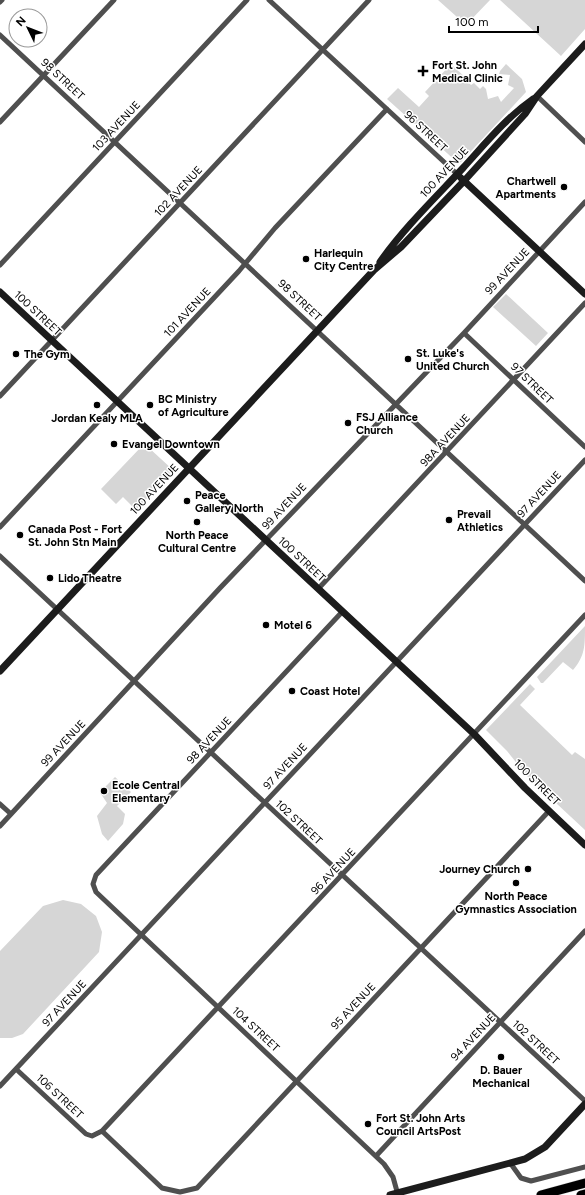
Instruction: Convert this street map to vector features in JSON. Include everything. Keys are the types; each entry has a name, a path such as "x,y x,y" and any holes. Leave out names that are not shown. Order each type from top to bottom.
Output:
{"highway":[{"path":"541,1195 585,1183"},
{"path":"581,1195 585,1194"}],"main road":[{"name":"100 AVENUE","path":"374,270 402,247 464,181 520,120 537,96 585,44"},
{"name":"100 AVENUE","path":"0,671 318,331 374,270 395,241 457,174 519,109 537,96"},
{"name":"96 STREET","path":"457,174 585,294"},
{"name":"100 STREET","path":"0,292 474,734 549,811 585,844"},
{"path":"395,1194 511,1164 530,1156 545,1147 585,1103"}],"street":[{"path":"0,122 114,0"},
{"name":"103 AVENUE","path":"0,265 247,0"},
{"name":"96 STREET","path":"269,0 457,174"},
{"name":"102 AVENUE","path":"0,396 370,0"},
{"name":"98 STREET","path":"0,35 318,331 446,453 585,581"},
{"path":"537,96 585,142"},
{"name":"101 AVENUE","path":"0,527 245,264 275,228 387,109"},
{"name":"99 AVENUE","path":"0,826 266,540 464,333 585,202"},
{"name":"98A AVENUE","path":"318,589 585,303"},
{"name":"97 STREET","path":"464,333 585,447"},
{"name":"97 AVENUE","path":"0,1086 585,460"},
{"name":"102 STREET","path":"0,556 421,948 585,1103"},
{"name":"98 AVENUE","path":"92,884 96,875 342,612"},
{"name":"96 AVENUE","path":"92,1136 102,1131 585,615"},
{"path":"0,804 11,814"},
{"name":"95 AVENUE","path":"102,1131 162,1188 180,1192 197,1188 549,811"},
{"name":"104 STREET","path":"92,884 96,892 376,1156 390,1172 395,1194"},
{"name":"94 AVENUE","path":"376,1156 585,931"},
{"name":"106 STREET","path":"16,1069 86,1134 92,1136"},
{"path":"511,1164 521,1178 531,1181 585,1167"}],"shaded area":[{"path":"438,0 490,0 466,25"},
{"path":"500,0 585,0 585,29 561,56"},
{"path":"451,64 468,80 467,81 471,85 474,83 480,89 483,86 486,89 488,99 498,96 501,102 514,88 508,85 510,75 499,74 506,64 522,79 526,92 461,162 458,163 387,99 398,88 419,107 429,96 425,92"},
{"path":"506,294 548,333 536,346 493,307"},
{"path":"142,446 145,450 148,447 173,470 136,510 123,497 116,504 101,489"},
{"path":"585,626 584,650 577,665 573,670 563,662 543,683 541,683 537,677"},
{"path":"530,684 535,689 520,705 572,755 575,752 585,759 585,830 527,776 507,751 486,730"},
{"path":"115,777 131,792 117,806 125,814 123,824 108,841 102,834 97,816 107,803 101,794 102,790"},
{"path":"63,900 81,904 96,916 102,932 99,952 23,1034 12,1038 0,1038 0,951 43,906"}],"place":[{"name":"Fort St. John Medical Clinic","path":"423,71"},
{"name":"Chartwell Apartments","path":"564,187"},
{"name":"Harlequin City Centre","path":"306,259"},
{"name":"The Gym","path":"16,354"},
{"name":"St. Luke's United Church","path":"408,359"},
{"name":"Jordan Kealy MLA","path":"97,405"},
{"name":"BC Ministry of Agriculture","path":"150,405"},
{"name":"FSJ Alliance Church","path":"348,423"},
{"name":"Evangel Downtown","path":"114,444"},
{"name":"Peace Gallery North","path":"187,501"},
{"name":"Prevail Athletics","path":"449,520"},
{"name":"North Peace Cultural Centre","path":"197,522"},
{"name":"Canada Post - Fort St. John Stn Main","path":"20,535"},
{"name":"Lido Theatre","path":"50,578"},
{"name":"Motel 6","path":"266,625"},
{"name":"Coast Hotel","path":"292,691"},
{"name":"Ecole Central Elementary","path":"104,791"},
{"name":"Journey Church","path":"528,869"},
{"name":"North Peace Gymnastics Association","path":"516,883"},
{"name":"D. Bauer Mechanical","path":"501,1057"},
{"name":"Fort St. John Arts Council ArtsPost","path":"368,1124"}]}
